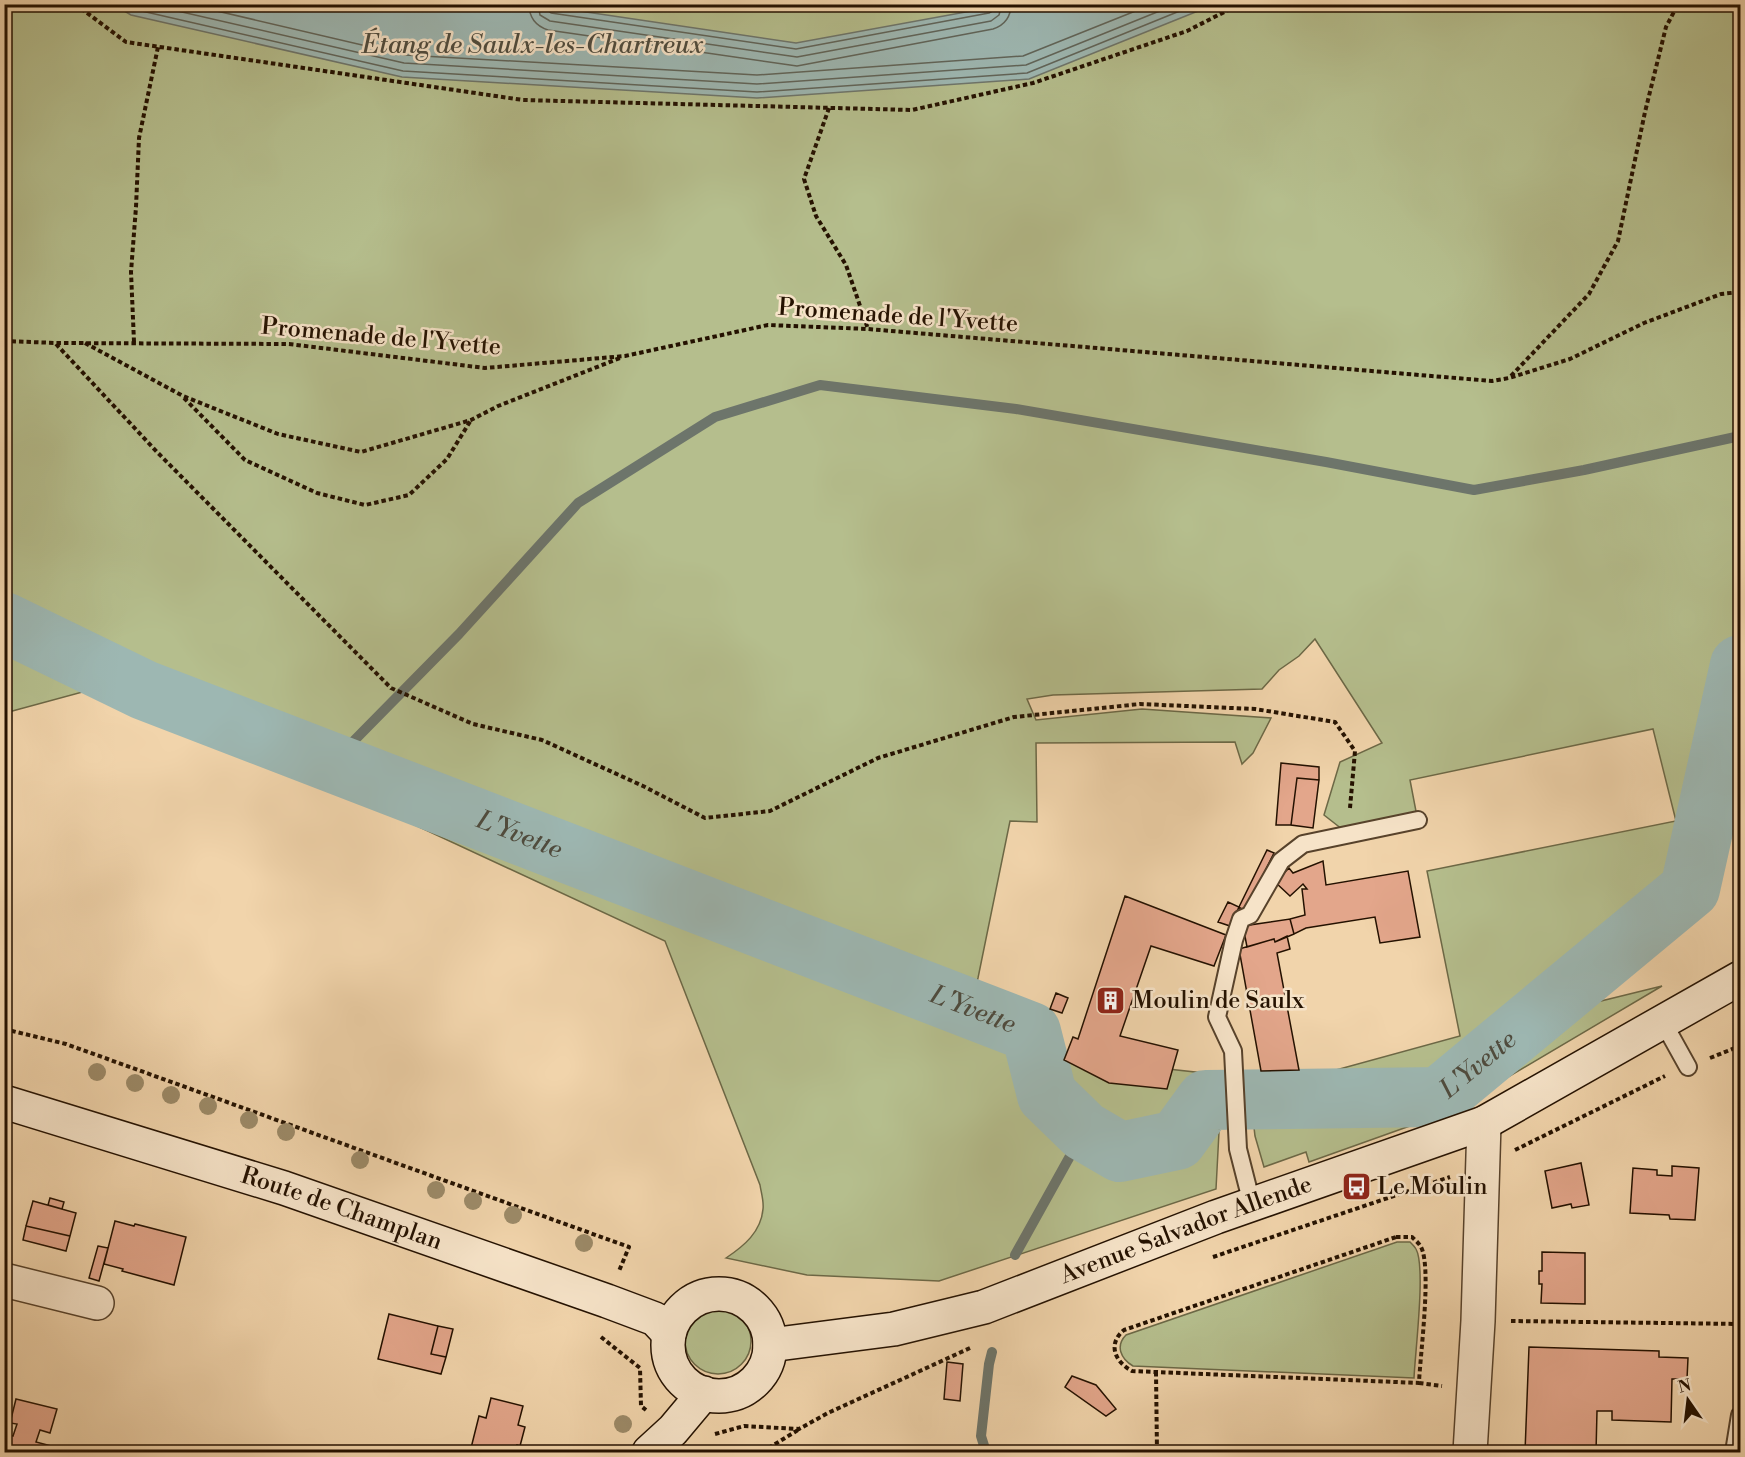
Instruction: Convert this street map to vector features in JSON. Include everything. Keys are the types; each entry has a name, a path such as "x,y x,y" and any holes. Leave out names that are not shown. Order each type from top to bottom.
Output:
{"main road":[{"name":"Avenue Salvador Allende","path":"770,1345 894,1329 984,1307 1252,1204 1484,1123 1740,978"},
{"name":"Route de Champlan","path":"4,1102 285,1188 655,1318 669,1334"},
{"path":"1470,1452 1477,1332 1484,1123"},
{"path":"4,1280 97,1303"},
{"path":"716,1294 733,1296 748,1303 760,1314 768,1329 770,1345 768,1361 761,1375 750,1386 735,1394 720,1396 704,1393 691,1387 680,1377 672,1364 668,1350 669,1334 675,1319 686,1307 700,1298 716,1294"},
{"path":"649,1452 673,1430 704,1393"}],"lane":[{"path":"1252,1204 1238,1149 1233,1051 1217,1017 1234,940 1241,919 1251,915 1281,861 1303,844 1418,820"},
{"path":"1663,1022 1688,1067"},
{"path":"1734,1452 1740,1415"}],"path":[{"path":"75,4 126,42 523,100 912,110 1033,83 1187,31 1240,4"},
{"path":"1509,378 1589,294 1618,241 1644,112 1666,27 1678,4"},
{"path":"134,342 131,272 139,138 158,47"},
{"path":"829,108 804,179 816,216 846,265 868,329"},
{"name":"Promenade de l'Yvette","path":"4,341 289,344 485,368 625,356 768,325 868,329 1492,381 1570,359 1644,323 1721,294 1740,292"},
{"path":"56,343 158,452 391,688 473,724 542,740 643,786 705,818 770,811 878,758 1014,717 1140,704 1255,709 1335,722 1355,751 1347,835"},
{"path":"85,343 183,396 278,434 361,452 471,420 498,406 625,356"},
{"path":"183,396 245,460 317,492 365,505 408,495 447,459 471,420"},
{"path":"4,1029 66,1044 629,1247"},
{"path":"1396,1237 1412,1237 1421,1245 1426,1277 1419,1383 1156,1372 1132,1371 1118,1360 1114,1347 1115,1340 1124,1330 1396,1237"},
{"path":"1516,1321 1740,1324"},
{"path":"1156,1372 1157,1452"},
{"path":"762,1452 799,1429"}],"green space":[{"path":"5,5 1740,5 1740,726 1711,843 1601,1001 1662,986 1449,1112 1309,1162 1306,1152 1264,1167 1255,1136 1248,1076 1325,1073 1460,1036 1427,871 1676,821 1653,729 1410,780 1419,827 1356,840 1324,815 1340,762 1382,743 1315,639 1299,656 1279,670 1262,689 1053,695 1027,699 1036,720 1142,709 1271,718 1253,753 1242,764 1235,742 1036,743 1037,822 1010,821 978,978 965,1021 1059,1057 1222,1075 1216,1189 939,1281 807,1275 726,1258 750,1238 759,1225 763,1206 760,1185 665,941 165,709 86,691 5,713"},
{"path":"1397,1242 1410,1242 1416,1249 1419,1259 1420,1291 1414,1378 1133,1366 1125,1360 1121,1352 1121,1344 1126,1335"},
{"path":"711,1308 725,1308 737,1313 746,1322 751,1341 749,1354 742,1365 725,1374 711,1374 699,1369 690,1360 685,1348 685,1334 690,1322 699,1313"}],"water":[{"name":"Étang de Saulx-les-Chartreux","path":"532,4 796,43 1004,5 1213,5 1029,79 757,98 402,77 131,15 114,5"}],"building":[{"path":"1281,763 1319,767 1319,780 1297,778 1291,825 1276,825"},
{"path":"1297,778 1319,780 1313,828 1291,825"},
{"path":"1267,850 1274,853 1245,911 1239,907"},
{"path":"1323,861 1326,885 1408,871 1420,937 1380,943 1375,917 1306,928 1294,934 1290,919 1305,915 1302,889 1307,889 1303,884 1290,896 1275,882 1289,868 1293,873"},
{"name":"Moulin de Saulx","path":"1125,896 1226,935 1214,966 1151,946 1120,1036 1178,1050 1167,1089 1109,1083 1064,1060 1073,1037 1078,1039"},
{"path":"1228,902 1239,907 1230,926 1218,922"},
{"path":"1290,919 1294,934 1275,942 1274,939 1247,947 1243,926"},
{"path":"1287,936 1290,949 1277,953 1299,1070 1261,1071 1239,949 1274,939 1275,942"},
{"path":"1056,993 1068,998 1062,1013 1050,1009"},
{"path":"1581,1163 1589,1205 1572,1208 1571,1204 1552,1208 1545,1171"},
{"path":"1672,1166 1699,1168 1695,1220 1670,1219 1669,1215 1630,1213 1633,1168 1657,1170 1657,1175 1672,1176"},
{"path":"50,1198 64,1202 62,1209 48,1205"},
{"path":"33,1201 76,1213 70,1236 26,1226"},
{"path":"115,1221 186,1237 174,1285 104,1264"},
{"path":"26,1226 70,1236 66,1251 23,1240"},
{"path":"98,1246 108,1248 99,1281 89,1278"},
{"path":"1542,1252 1585,1253 1585,1304 1541,1303 1542,1284 1539,1284 1539,1271 1542,1271"},
{"path":"389,1314 438,1326 431,1354 446,1357 441,1374 378,1359"},
{"path":"438,1326 453,1329 446,1357 431,1354"},
{"path":"1529,1347 1659,1351 1659,1357 1688,1358 1687,1379 1672,1379 1671,1422 1612,1420 1612,1411 1597,1411 1596,1452 1525,1452"},
{"path":"947,1362 963,1364 960,1401 944,1399"},
{"path":"1072,1376 1096,1385 1116,1409 1106,1416 1065,1387"},
{"path":"491,1398 523,1406 518,1425 525,1427 520,1446 517,1445 515,1452 470,1452 479,1416 486,1418"},
{"path":"16,1399 57,1409 50,1433 40,1430 36,1442 74,1452 4,1452 7,1434 13,1436 17,1424 10,1423"}],"waterway":[{"path":"332,763 459,634 578,503 715,417 820,385 1016,409 1474,490 1584,470 1740,436"},
{"name":"L'Yvette","path":"4,622 144,690 1031,1032 1047,1095 1084,1131 1120,1152 1177,1140 1206,1100 1439,1097 1690,889 1740,665"},
{"path":"1015,1255 1084,1131"},
{"path":"986,1452 981,1436 992,1352"}],"place":[{"name":"Moulin de Saulx","path":"1111,1001"},
{"name":"Le Moulin","path":"1356,1187"}]}
